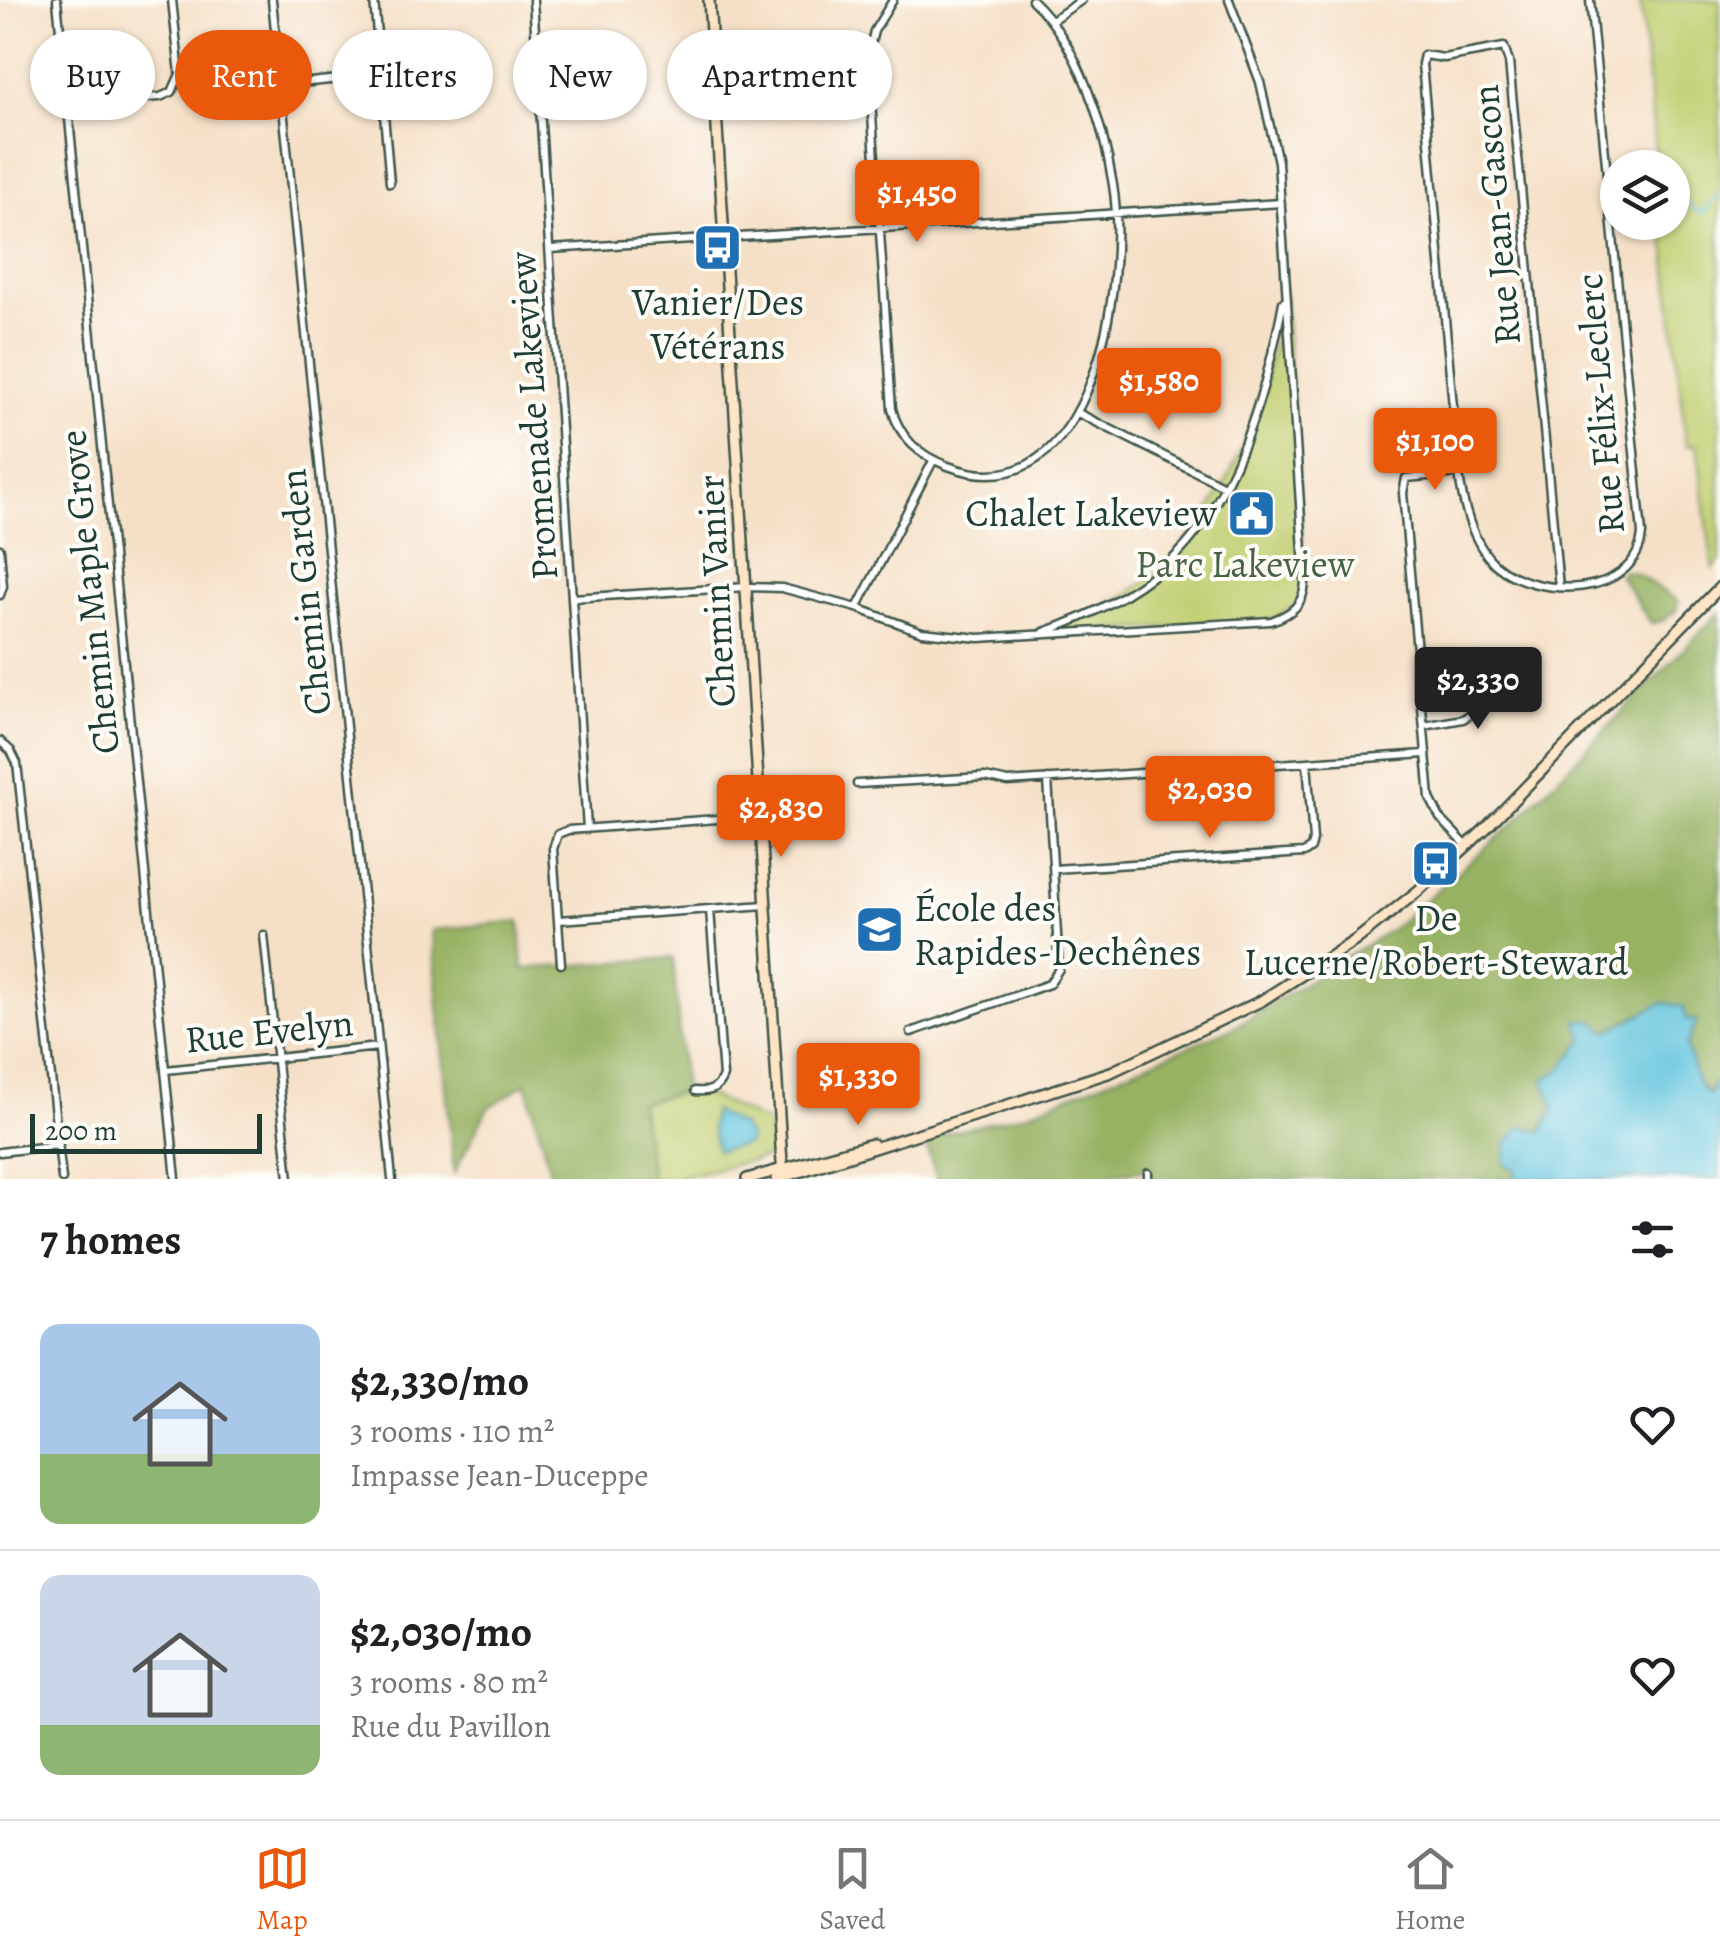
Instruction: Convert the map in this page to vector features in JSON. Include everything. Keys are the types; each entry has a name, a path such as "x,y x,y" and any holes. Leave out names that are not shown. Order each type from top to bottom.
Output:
{"street":[{"name":"Chemin Maple Grove","path":"57,0 60,30"},
{"path":"155,97 172,92 180,74 172,0"},
{"name":"Chemin Garden","path":"272,0 275,30"},
{"path":"374,0 376,30"},
{"name":"Promenade Lakeview","path":"534,0 587,829"},
{"name":"Chemin Vanier","path":"709,0 782,1176"},
{"path":"893,0 874,31 868,56 892,409 896,424 920,454 959,470 1007,470 1028,463 1048,449 1078,413 1111,315 1116,281 1116,214 1107,156 1086,87 1052,20 1032,0"},
{"path":"1052,20 1082,0"},
{"path":"572,598 782,588 936,634 979,638 1272,621 1295,610 1305,582 1281,204 1270,120 1249,49 1229,0"},
{"name":"Rue Félix-Leclerc","path":"1422,64 1459,472 1468,516 1490,559 1522,580 1559,587 1600,581 1624,571 1636,559 1642,534 1590,0"},
{"name":"Rue Jean-Gascon","path":"1422,64 1424,55 1444,58 1491,48 1504,48 1509,62 1559,587"},
{"name":"Chemin Maple Grove","path":"70,120 176,1179"},
{"name":"Chemin Garden","path":"285,120 392,1179"},
{"path":"384,120 390,183"},
{"path":"550,249 1281,204"},
{"path":"1033,635 1108,604 1157,573 1196,532 1224,486 1257,404 1284,293"},
{"path":"1078,413 1224,486"},
{"path":"858,608 933,460"},
{"path":"1459,472 1406,478 1403,493 1432,805 1466,846"},
{"path":"0,549 4,586 0,595"},
{"path":"747,1179 782,1176 1131,1064 1260,1001 1385,918 1466,846 1720,587"},
{"path":"1424,726 1463,720 1513,687"},
{"path":"0,741 17,763 62,1179"},
{"path":"857,784 985,777 1000,782 1425,754"},
{"path":"1054,868 1304,853 1311,848 1312,840 1307,762"},
{"path":"910,1032 1050,984 1059,969 1048,779"},
{"path":"561,964 553,843 563,831 758,816"},
{"path":"559,920 764,906"},
{"path":"695,1091 709,1092 719,1086 723,1076 710,910"},
{"path":"264,935 289,1179"},
{"name":"Rue Evelyn","path":"166,1070 378,1047"},
{"path":"0,1152 59,1145"}],"green space":[{"path":"1640,0 1720,0 1720,561 1713,569 1697,445 1686,445 1665,240 1690,240 1690,150 1655,150"},
{"name":"Parc Lakeview","path":"1284,293 1305,582 1301,602 1271,621 1033,635 1124,596 1160,570 1190,538 1215,502 1252,421"},
{"path":"1624,571 1635,573 1678,601 1676,611 1651,623 1619,575"},
{"path":"1720,612 1720,1083 1713,1084 1708,1095 1696,1078 1686,1047 1692,1029 1686,1020 1646,1011 1606,1032 1593,1020 1584,1040 1559,1071 1554,1108 1514,1179 1149,1179 1147,1170 1113,1173 1109,1179 937,1179 924,1139 1025,1114 1231,1029 1392,929 1511,826"},
{"path":"520,921 523,969 673,958 684,1091 640,1103 651,1179 552,1179 526,1083 487,1109 454,1173 431,930"},
{"path":"684,1091 706,1094 768,1123 773,1156 671,1179 651,1179 640,1103"}],"water":[{"path":"1664,1002 1684,1007 1686,1020 1697,1020 1686,1047 1703,1090 1708,1095 1713,1083 1720,1083 1720,1179 1514,1179 1517,1170 1505,1164 1507,1142 1523,1126 1542,1132 1554,1108 1544,1079 1559,1071 1584,1040 1577,1020 1593,1020 1607,1032"},
{"path":"713,1111 741,1126 749,1137 748,1144 717,1151 711,1127"}],"waterway":[{"path":"1690,205 1703,213 1720,193"}],"place":[{"name":"Vanier/Des Vétérans","path":"718,248"},
{"name":"Chalet Lakeview","path":"1252,513"},
{"name":"De Lucerne/Robert-Steward","path":"1436,864"},
{"name":"École des Rapides-Dechênes","path":"879,930"}]}
